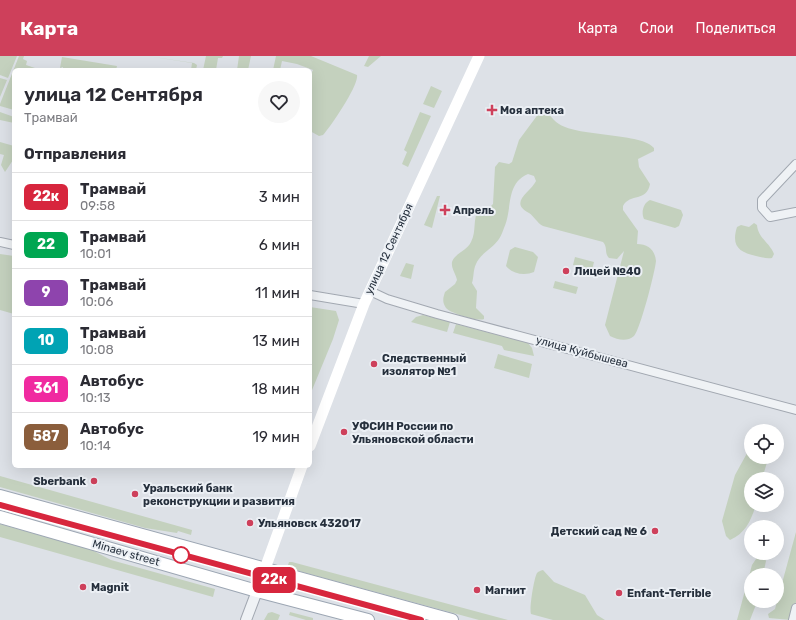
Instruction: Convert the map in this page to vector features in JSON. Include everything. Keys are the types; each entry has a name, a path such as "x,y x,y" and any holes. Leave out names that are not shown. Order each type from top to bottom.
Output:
{"main road":[{"name":"улица 12 Сентября","path":"312,441 364,304 479,56"},
{"path":"257,591 301,468"},
{"name":"Minaev street","path":"0,496 265,570 452,620"},
{"name":"Minaev street","path":"0,517 257,591 368,620"}],"street":[{"path":"796,164 762,200 762,208 770,217 796,212"},
{"path":"0,242 12,245"},
{"name":"улица Куйбышева","path":"370,292 413,306 796,410"},
{"path":"312,295 364,304"},
{"path":"246,620 257,591"},
{"path":"792,620 796,608"}],"green space":[{"path":"0,56 17,56 8,78 0,75"},
{"path":"19,56 24,56 23,59 27,61 26,65 35,68 14,68"},
{"path":"147,56 194,63 197,65 196,68 191,68 192,63"},
{"path":"206,56 223,56 222,58 218,58 216,68 203,68"},
{"path":"239,56 251,56 248,68 237,68"},
{"path":"276,56 311,56 357,75 354,87 338,115 323,135 319,136 312,132 312,68 282,61 280,68 273,68"},
{"path":"369,56 381,56 368,67 364,66"},
{"path":"62,57 117,66 116,68 60,68"},
{"path":"12,74 12,109 0,106"},
{"path":"0,78 7,80 0,97"},
{"path":"431,86 442,91 434,108 423,104"},
{"path":"0,112 12,116 12,123 0,120"},
{"path":"420,112 431,116 408,167 402,164 407,152 404,150"},
{"path":"539,113 548,114 558,123 568,128 637,140 648,143 654,148 654,151 638,159 639,167 650,184 648,190 646,193 626,202 623,206 623,210 638,231 637,244 648,246 654,254 656,261 640,323 637,332 631,338 625,340 610,336 605,325 624,251 617,259 609,258 603,242 541,225 531,214 523,209 521,205 523,197 536,181 534,176 528,174 521,178 513,190 507,220 500,238 480,257 475,266 472,283 477,291 476,308 484,316 484,319 481,320 470,318 458,314 446,308 443,302 445,292 455,284 457,280 452,267 452,262 456,256 467,248 471,242 479,209 491,206 493,204 495,167 499,162 509,164 512,162 519,140"},
{"path":"0,142 12,145 12,162 5,172 1,165 4,155 0,154"},
{"path":"437,196 440,196 432,228 424,225"},
{"path":"650,200 681,210 683,215 679,226 675,228 644,219 643,208"},
{"path":"754,223 757,225 762,237 772,250 774,254 772,258 764,258 750,254 738,247 735,239 737,227 741,225 749,227"},
{"path":"515,247 533,252 538,257 534,272 519,274 506,266 510,250"},
{"path":"0,254 12,256 12,313 0,310"},
{"path":"575,257 594,262 592,270 573,265"},
{"path":"406,263 414,265 411,279 400,276"},
{"path":"555,281 578,287 576,294 553,288"},
{"path":"312,307 336,311 339,320 333,339 312,390"},
{"path":"423,315 450,322 447,332 411,322 416,317"},
{"path":"456,324 528,343 532,348 534,356 504,350 502,346 453,333"},
{"path":"498,354 532,364 529,378 494,368"},
{"path":"744,459 744,464 766,464 764,472 744,472 744,512 753,512 750,520 744,520 744,530 730,540 726,536 722,521 735,475"},
{"path":"0,476 192,530 191,535 178,531 177,533 145,528 0,487"},
{"path":"0,524 92,550 111,560 215,589 213,597 0,537"},
{"path":"796,532 796,602 791,620 769,618 768,614 775,608 784,608 784,576"},
{"path":"755,560 766,561 764,568 751,568"},
{"path":"289,562 508,620 479,620 291,569 288,565"},
{"path":"543,570 554,582 585,595 597,615 605,620 553,620 531,614 531,600 536,576 538,572"},
{"path":"744,594 744,608 755,608 750,620 737,620"},
{"path":"272,612 280,615 278,620 264,620 268,613"},
{"path":"290,612 313,618 313,620 306,620 289,615"}],"tram line":[{"path":"0,505 421,620"},
{"name":"22к","path":"0,505 421,620"}],"place":[{"name":"Моя аптека","path":"492,110"},
{"name":"Апрель","path":"445,210"},
{"name":"Лицей №40","path":"566,271"},
{"name":"Следственный изолятор №1","path":"374,364"},
{"name":"УФСИН России по Ульяновской области","path":"344,432"},
{"name":"Sberbank","path":"94,481"},
{"name":"Уральский банк реконструкции и развития","path":"135,494"},
{"name":"Ульяновск 432017","path":"250,523"},
{"name":"Детский сад № 6","path":"655,531"},
{"name":"Magnit","path":"83,587"},
{"name":"Магнит","path":"477,590"},
{"name":"Enfant-Terrible","path":"619,593"}]}
